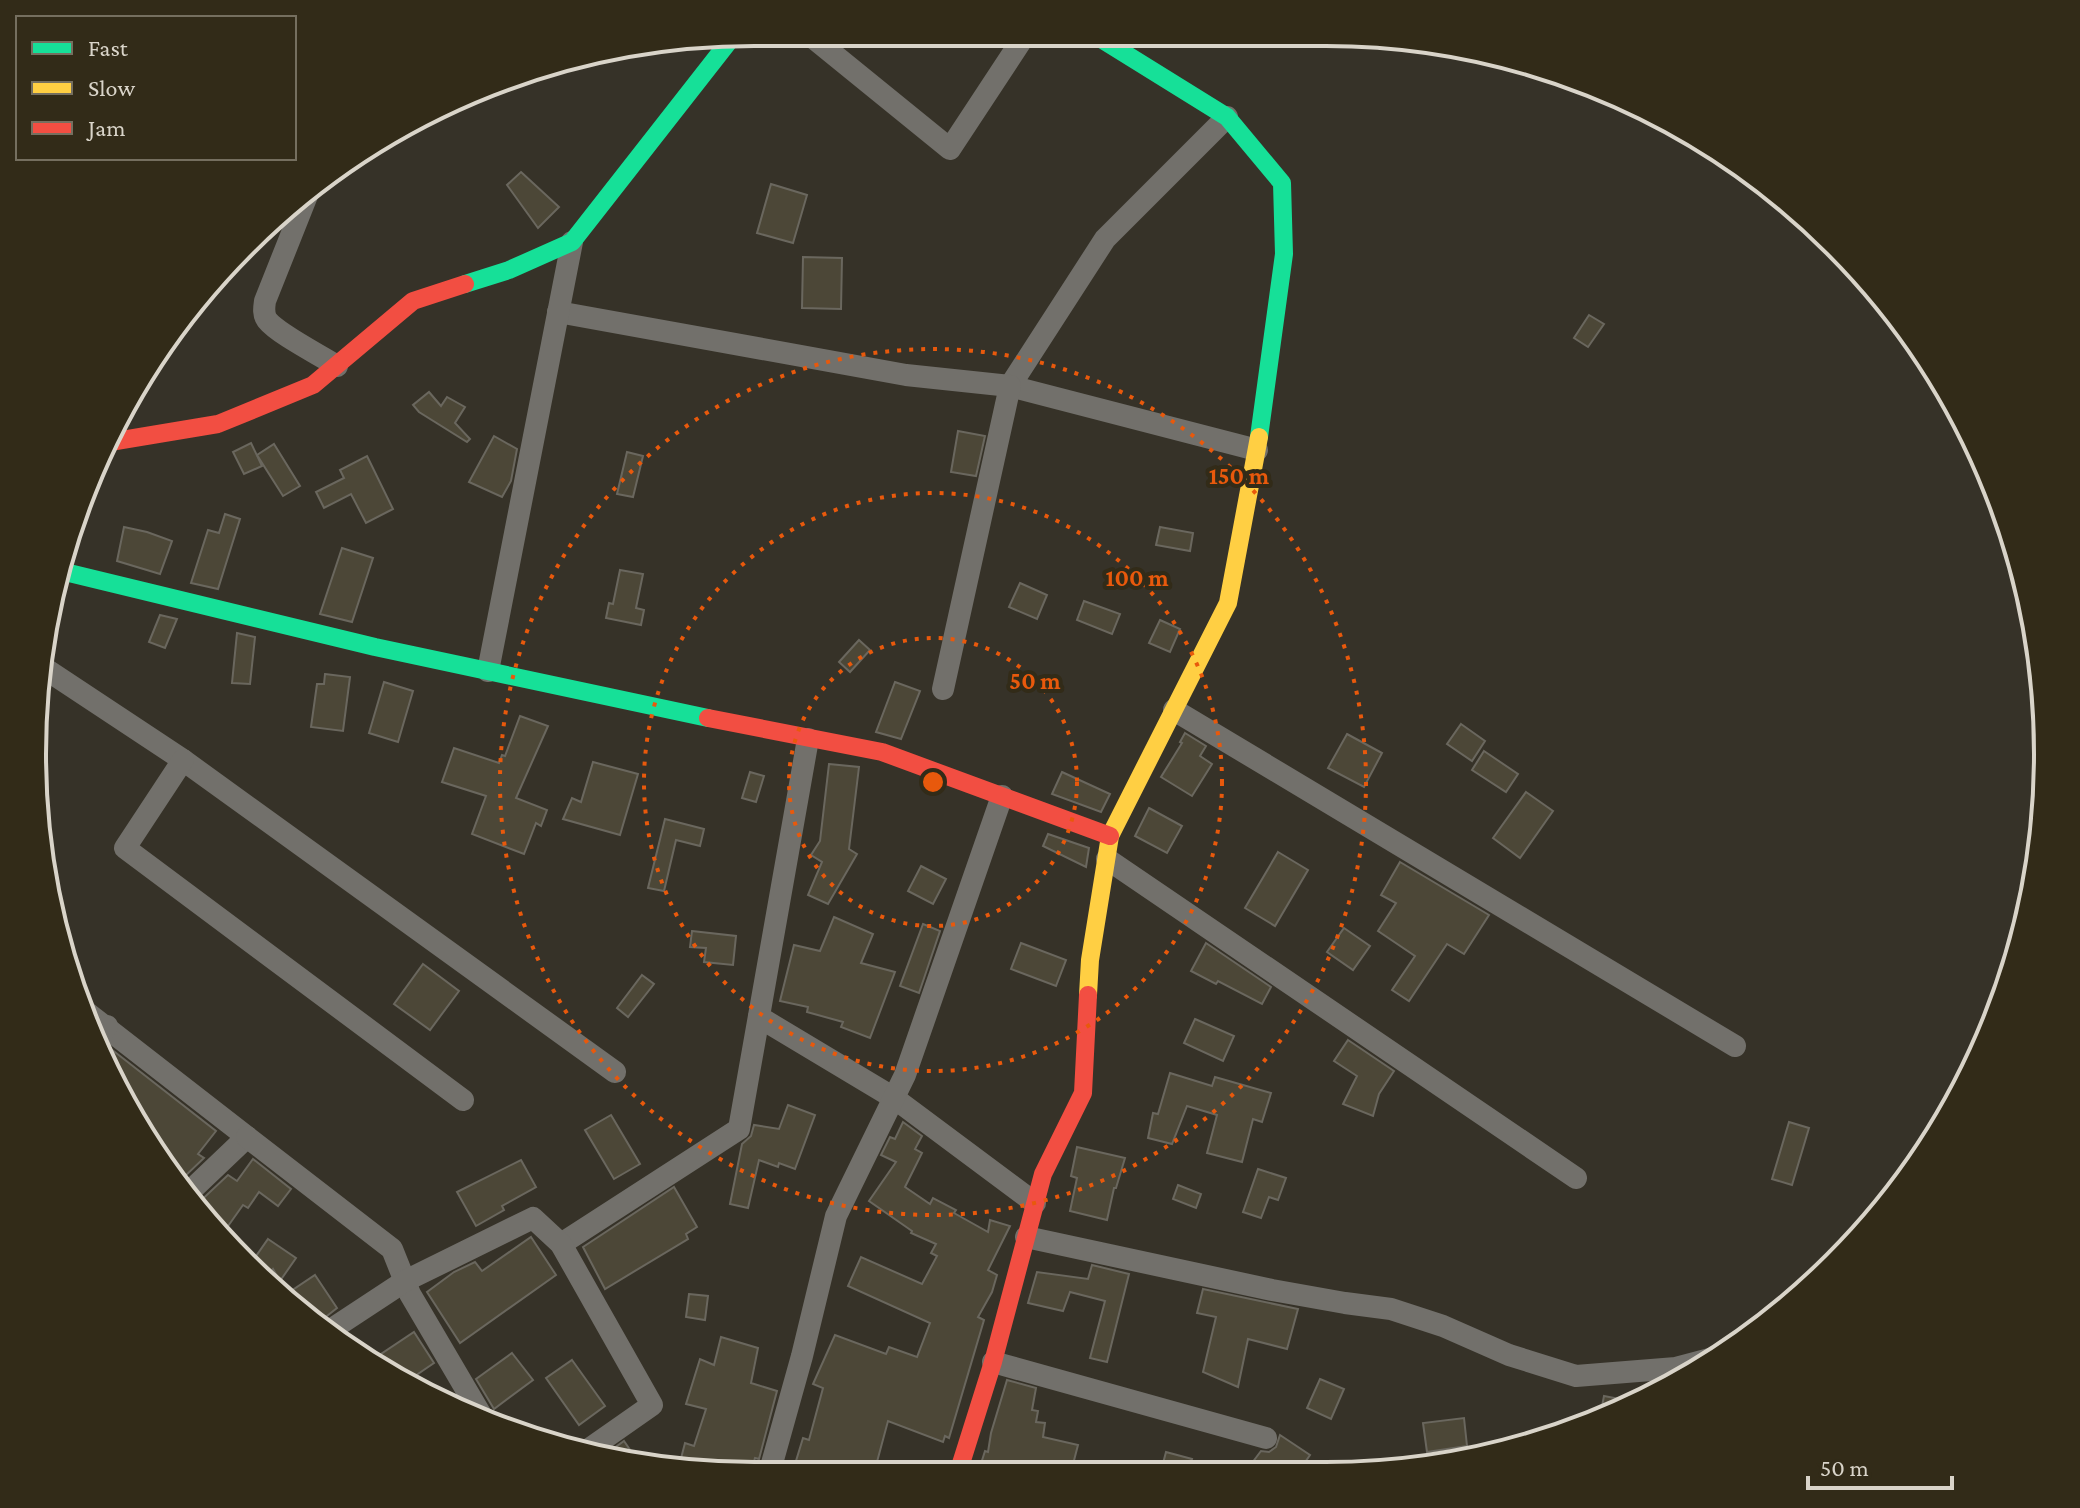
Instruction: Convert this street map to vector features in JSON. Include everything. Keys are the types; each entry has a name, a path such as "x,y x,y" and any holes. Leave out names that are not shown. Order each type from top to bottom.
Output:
{"street":[{"path":"823,46 950,149 1018,46"},
{"path":"961,1462 993,1362 1043,1174 1083,1093 1090,960 1110,836 1228,603 1257,450 1284,254 1282,183 1227,117 1113,46"},
{"path":"488,671 572,242 724,47"},
{"path":"943,689 1010,386 1105,239 1227,117"},
{"path":"301,210 263,312 278,329 337,366"},
{"path":"119,440 218,424 313,385 413,301 509,270 572,242"},
{"path":"558,312 906,375 1010,386 1257,450"},
{"path":"70,573 375,647 882,752 1110,836"},
{"path":"51,673 183,760 615,1072"},
{"path":"1174,710 1735,1046"},
{"path":"561,1244 739,1129 808,739"},
{"path":"183,760 125,848 463,1100"},
{"path":"772,1462 836,1216 905,1075 1002,796"},
{"path":"1107,859 1576,1178"},
{"path":"759,1017 894,1098 1035,1203"},
{"path":"106,1039 247,1137 392,1249 405,1281 475,1404"},
{"path":"194,1187 247,1137"},
{"path":"337,1326 405,1281 533,1218 561,1244 652,1405 597,1444"},
{"path":"1026,1237 1272,1290 1391,1309 1443,1326 1509,1355 1576,1376 1680,1367"},
{"path":"993,1362 1266,1438"}],"building":[{"path":"521,172 559,207 538,228 507,185"},
{"path":"771,184 807,195 793,243 757,233"},
{"path":"803,257 842,258 841,309 802,308"},
{"path":"1589,315 1604,324 1588,347 1574,338"},
{"path":"429,392 441,406 447,397 465,407 455,423 470,439 467,442 413,405"},
{"path":"958,431 985,436 976,476 951,472"},
{"path":"494,436 517,449 511,481 502,497 469,482"},
{"path":"251,443 262,466 244,474 233,452"},
{"path":"274,444 300,486 283,496 257,455"},
{"path":"627,452 643,456 633,497 617,494"},
{"path":"367,456 393,509 366,523 351,494 324,508 316,492 344,478 340,470"},
{"path":"225,514 240,519 218,589 191,583 208,530 219,533"},
{"path":"124,527 172,541 160,574 117,561"},
{"path":"1160,527 1193,533 1190,551 1156,545"},
{"path":"342,548 373,558 352,622 320,614"},
{"path":"620,570 643,574 636,608 644,610 641,625 606,618 609,603 613,604"},
{"path":"1020,583 1047,595 1037,619 1009,607"},
{"path":"1084,601 1120,614 1112,634 1077,620"},
{"path":"160,615 177,619 165,648 149,642"},
{"path":"1160,620 1180,629 1170,652 1149,643"},
{"path":"237,633 255,637 250,684 232,683"},
{"path":"859,640 870,650 850,672 839,662"},
{"path":"325,674 350,677 343,731 311,727 317,684 324,684"},
{"path":"384,682 413,691 398,742 369,733"},
{"path":"895,682 920,691 901,739 876,732"},
{"path":"520,716 548,726 516,798 547,810 541,826 536,823 524,854 472,834 486,796 442,782 454,748 499,763 502,755 505,756"},
{"path":"1461,724 1485,741 1472,761 1447,744"},
{"path":"1185,733 1206,746 1200,756 1212,764 1192,796 1161,777"},
{"path":"1347,734 1382,753 1364,787 1328,768"},
{"path":"1484,751 1518,774 1506,792 1472,770"},
{"path":"593,762 638,774 620,835 563,819 572,798 581,802"},
{"path":"829,764 859,767 849,849 857,854 828,904 808,895 822,862 811,855 820,841"},
{"path":"750,772 764,776 756,802 742,798"},
{"path":"1062,772 1110,794 1101,812 1052,794"},
{"path":"1526,792 1553,811 1520,858 1493,838"},
{"path":"1149,808 1182,826 1167,853 1135,836"},
{"path":"665,819 704,829 700,846 676,840 664,891 648,888"},
{"path":"1048,834 1089,848 1086,867 1043,846"},
{"path":"1278,852 1308,870 1275,926 1245,908"},
{"path":"1400,862 1489,915 1464,954 1447,944 1409,1001 1392,990 1415,956 1378,931 1396,903 1381,895"},
{"path":"921,866 946,879 933,904 908,891"},
{"path":"834,917 873,934 861,963 895,972 870,1038 841,1027 843,1022 807,1012 808,1007 780,1001 794,945 820,951"},
{"path":"923,924 940,931 919,993 900,986"},
{"path":"1344,928 1370,946 1353,970 1327,952"},
{"path":"692,931 736,936 733,965 704,962 706,948 690,947"},
{"path":"1021,943 1066,960 1056,986 1011,969"},
{"path":"1206,943 1271,987 1262,1004 1191,971"},
{"path":"423,964 459,991 430,1030 394,1004"},
{"path":"642,975 654,984 628,1017 617,1008"},
{"path":"1195,1019 1234,1036 1223,1061 1184,1043"},
{"path":"1348,1040 1394,1071 1379,1094 1373,1116 1343,1104 1357,1076 1334,1061"},
{"path":"111,1049 216,1131 198,1154 204,1158 185,1176 141,1108"},
{"path":"1170,1073 1212,1086 1215,1077 1271,1093 1262,1122 1253,1119 1242,1162 1207,1153 1217,1115 1187,1106 1172,1144 1148,1138 1153,1113 1158,1114"},
{"path":"788,1105 815,1115 795,1169 759,1160 748,1208 730,1204 742,1144 751,1136 754,1125 779,1129"},
{"path":"611,1115 640,1164 614,1179 585,1130"},
{"path":"903,1122 922,1136 915,1149 922,1153 905,1187 930,1204 933,1198 956,1210 954,1213 988,1232 990,1220 1010,1226 988,1270 997,1275 992,1292 978,1317 984,1320 949,1438 945,1436 943,1442 888,1421 877,1462 796,1462 803,1438 809,1440 823,1388 813,1384 835,1335 886,1354 889,1347 917,1357 930,1323 848,1286 861,1257 922,1284 937,1256 931,1253 936,1244 911,1233 869,1201 896,1162 881,1155 890,1137 895,1139"},
{"path":"1789,1122 1809,1128 1792,1185 1772,1179"},
{"path":"1077,1147 1125,1158 1107,1220 1070,1211 1077,1178 1071,1176"},
{"path":"253,1159 291,1189 278,1206 259,1192 248,1208 243,1205 227,1227 203,1198 228,1175 237,1181"},
{"path":"521,1160 536,1187 502,1206 504,1210 476,1226 457,1192"},
{"path":"1258,1169 1286,1178 1278,1200 1269,1197 1261,1218 1243,1212"},
{"path":"1178,1185 1201,1194 1196,1208 1173,1199"},
{"path":"674,1187 697,1227 686,1234 688,1239 605,1289 583,1247"},
{"path":"531,1237 556,1275 460,1343 427,1292 454,1272 475,1262 482,1271"},
{"path":"268,1239 296,1258 281,1280 273,1269 271,1271 255,1257"},
{"path":"1092,1265 1129,1274 1107,1362 1090,1358 1105,1301 1070,1292 1063,1311 1028,1303 1037,1272 1088,1279"},
{"path":"315,1275 337,1308 325,1317 292,1290"},
{"path":"1203,1289 1298,1309 1287,1349 1248,1339 1238,1387 1203,1372 1216,1317 1197,1313"},
{"path":"689,1294 708,1296 705,1320 686,1317"},
{"path":"414,1332 434,1363 416,1375 380,1355"},
{"path":"721,1337 758,1348 751,1383 777,1391 759,1459 755,1458 754,1462 681,1458 685,1443 694,1446 706,1409 686,1404 700,1359 714,1365"},
{"path":"512,1353 533,1380 494,1409 476,1379"},
{"path":"572,1360 605,1406 579,1425 546,1378"},
{"path":"1320,1379 1344,1389 1331,1419 1307,1408"},
{"path":"1007,1380 1036,1388 1032,1410 1038,1411 1036,1422 1045,1423 1043,1437 1078,1445 1074,1462 982,1462 985,1451 988,1452"},
{"path":"1604,1396 1618,1399 1602,1406"},
{"path":"1464,1418 1467,1446 1427,1452 1423,1423"},
{"path":"1280,1435 1310,1455 1305,1462 1253,1462 1261,1451 1269,1452 1276,1447"},
{"path":"624,1441 630,1451 616,1448"},
{"path":"1166,1452 1192,1459 1191,1462 1163,1462"}],"traffic: fast":[{"path":"1113,46 1227,117 1282,183 1284,254 1259,437"},
{"path":"465,284 509,270 572,242 724,47"},
{"path":"70,573 375,647 708,718"}],"traffic: slow":[{"path":"1088,995 1090,960 1110,836 1228,603 1259,437"}],"traffic: jam":[{"path":"119,440 218,424 313,385 413,301 465,284"},
{"path":"708,718 882,752 1110,836"},
{"path":"961,1462 993,1362 1043,1174 1083,1093 1088,995"}]}
